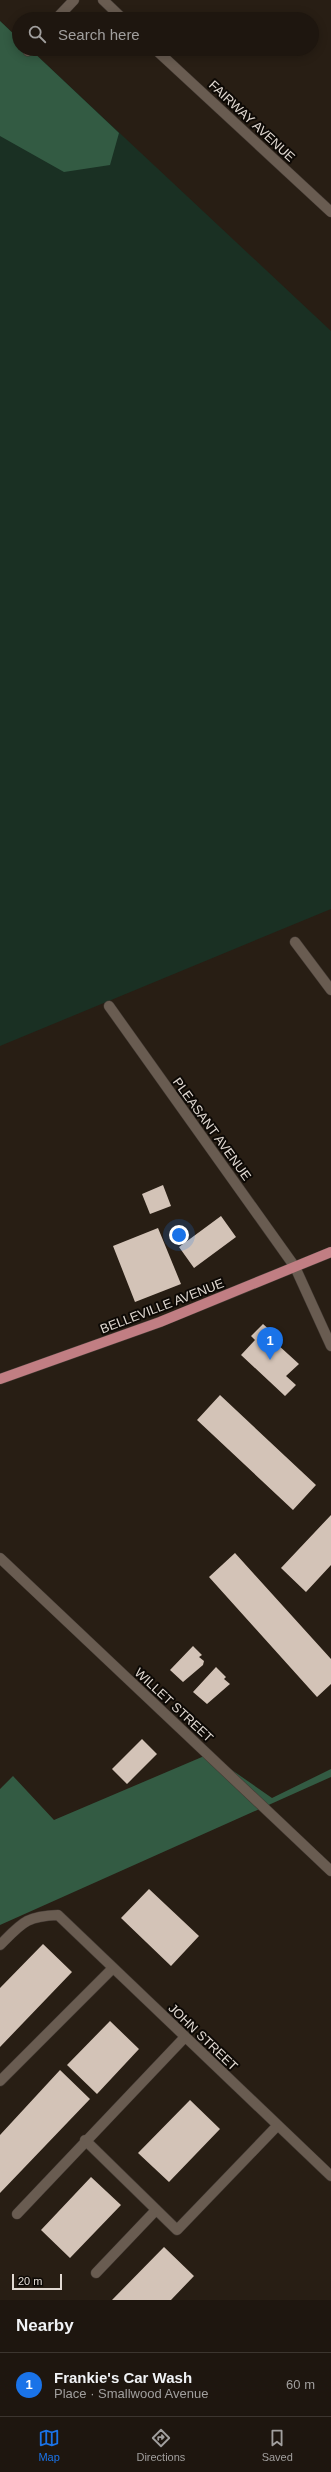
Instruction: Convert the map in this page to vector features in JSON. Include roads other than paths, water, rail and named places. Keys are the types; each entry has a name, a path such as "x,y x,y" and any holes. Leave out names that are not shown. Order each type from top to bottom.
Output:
{"main road":[{"name":"BELLEVILLE AVENUE","path":"0,1379 160,1322 331,1252"}],"street":[{"path":"63,12 74,0"},
{"path":"103,0 116,12"},
{"name":"FAIRWAY AVENUE","path":"163,56 331,212"},
{"path":"295,942 331,990"},
{"name":"PLEASANT AVENUE","path":"109,1006 295,1267 331,1346"},
{"name":"WILLET STREET","path":"0,1558 331,1871"},
{"name":"JOHN STREET","path":"0,1944 20,1924 38,1916 58,1915 331,2176"},
{"path":"0,2082 113,1968"},
{"path":"17,2214 85,2140 185,2037"},
{"path":"85,2140 177,2230 277,2126"},
{"path":"96,2273 156,2210"}],"place":[{"name":"Frankie's Car Wash","path":"270,1360"}]}
